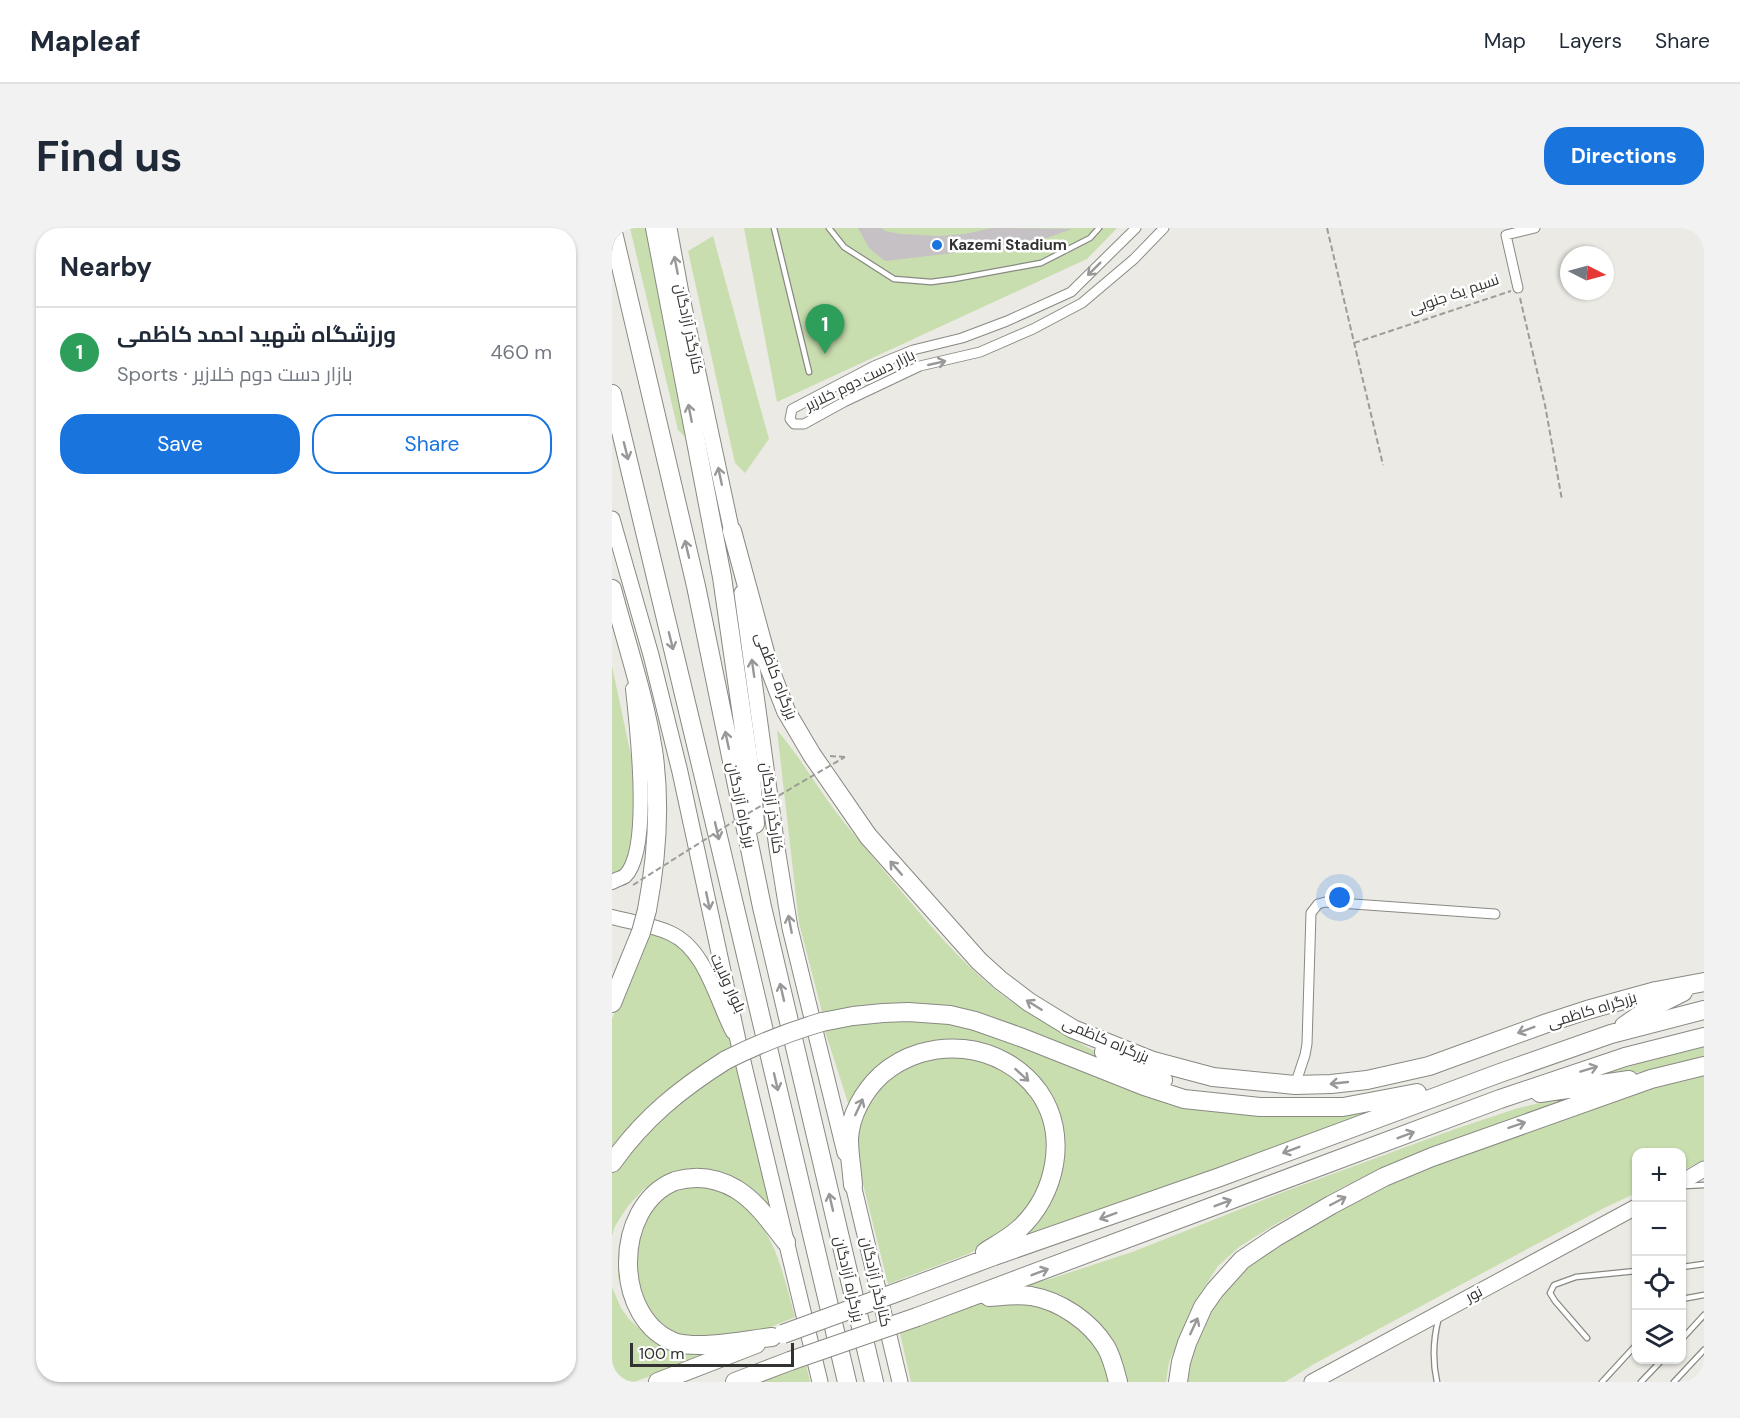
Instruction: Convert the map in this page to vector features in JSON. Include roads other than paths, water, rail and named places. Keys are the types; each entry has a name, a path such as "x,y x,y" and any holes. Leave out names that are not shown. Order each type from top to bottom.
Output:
{"highway":[{"name":"بزرگراه آزادگان","path":"612,228 696,586 762,906 874,1382"},
{"path":"656,228 722,577 751,778 762,906"},
{"name":"بزرگراه آزادگان","path":"612,394 847,1382"},
{"name":"بزرگراه کاظمی","path":"732,531 769,667 786,711 812,755 868,836 979,961 1029,1002 1073,1029 1153,1061 1213,1077 1295,1085 1340,1083 1429,1066 1577,1013 1656,991 1702,982"},
{"path":"612,589 630,651 651,741 657,788 655,867 647,910 641,932 612,1003"},
{"path":"1611,1034 1647,1010 1702,982"},
{"name":"بزرگراه کاظمی","path":"777,1336 958,1269 1220,1177 1500,1073 1611,1034 1704,1010"},
{"path":"612,1163 637,1132 684,1087 726,1060 786,1033 822,1022 853,1016 908,1012 950,1015 1023,1038 1144,1086 1184,1099 1260,1107 1344,1107 1415,1094 1500,1073"},
{"path":"1073,1029 1103,1052 1148,1075 1230,1103"},
{"path":"735,1382 966,1300 1500,1099 1614,1061 1704,1037"},
{"path":"853,1185 849,1139 856,1108 876,1080 890,1068 924,1051 958,1047 993,1055 1011,1066 1039,1092 1047,1106 1055,1136 1056,1154 1050,1182 1039,1206 1018,1231 958,1269"},
{"path":"1178,1382 1187,1342 1203,1307 1242,1260 1269,1241 1384,1177 1467,1143 1652,1079 1704,1066"},
{"path":"1500,1099 1616,1081 1652,1079"},
{"path":"777,1336 687,1345 653,1333 636,1319 622,1299 614,1275 613,1259 619,1232 642,1197 663,1185 693,1178 720,1182 747,1197 761,1210 786,1242"},
{"path":"966,1300 1011,1295 1029,1296 1070,1311 1095,1332 1107,1348 1118,1382"},
{"path":"658,1382 777,1336"}],"main road":[{"name":"کنارگذر آزادگان","path":"669,228 732,531 790,928 900,1382"},
{"path":"612,519 651,655 678,761 739,1046 820,1382"},
{"path":"1686,1181 1704,1170"},
{"name":"نور","path":"1312,1382 1632,1209"}],"street":[{"name":"بازار دست دوم خلازیر","path":"1136,228 1071,292 1007,321 962,338 913,350 874,366 792,409 790,419 794,424 804,424 920,366 980,352 1033,329 1082,303 1109,282 1164,228"},
{"name":"نسیم یک جنوبی","path":"1518,288 1506,235 1535,228"},
{"path":"612,882 625,876 633,861 640,809 639,764 630,651"},
{"path":"1295,1085 1307,1044 1311,913 1318,904 1324,902 1495,914"},
{"name":"بلوار ولایت","path":"612,917 652,926 683,940 692,949 706,971 739,1046"}],"lane":[{"path":"774,228 809,372"},
{"path":"829,228 844,247 894,279 931,282 1041,263 1090,238 1099,228"},
{"path":"1686,1184 1704,1185"},
{"path":"1686,1266 1704,1264"},
{"path":"1587,1338 1550,1293 1554,1285 1576,1277 1632,1271"},
{"path":"1686,1298 1704,1295"},
{"path":"1437,1382 1433,1366 1434,1338 1440,1312"},
{"path":"1686,1335 1704,1315"},
{"path":"1602,1382 1632,1349"},
{"path":"1674,1382 1704,1350"},
{"path":"1641,1382 1657,1364"}],"place":[{"name":"Kazemi Stadium","path":"937,245"},
{"name":"ورزشگاه شهید احمد کاظمی","path":"825,354"}]}
